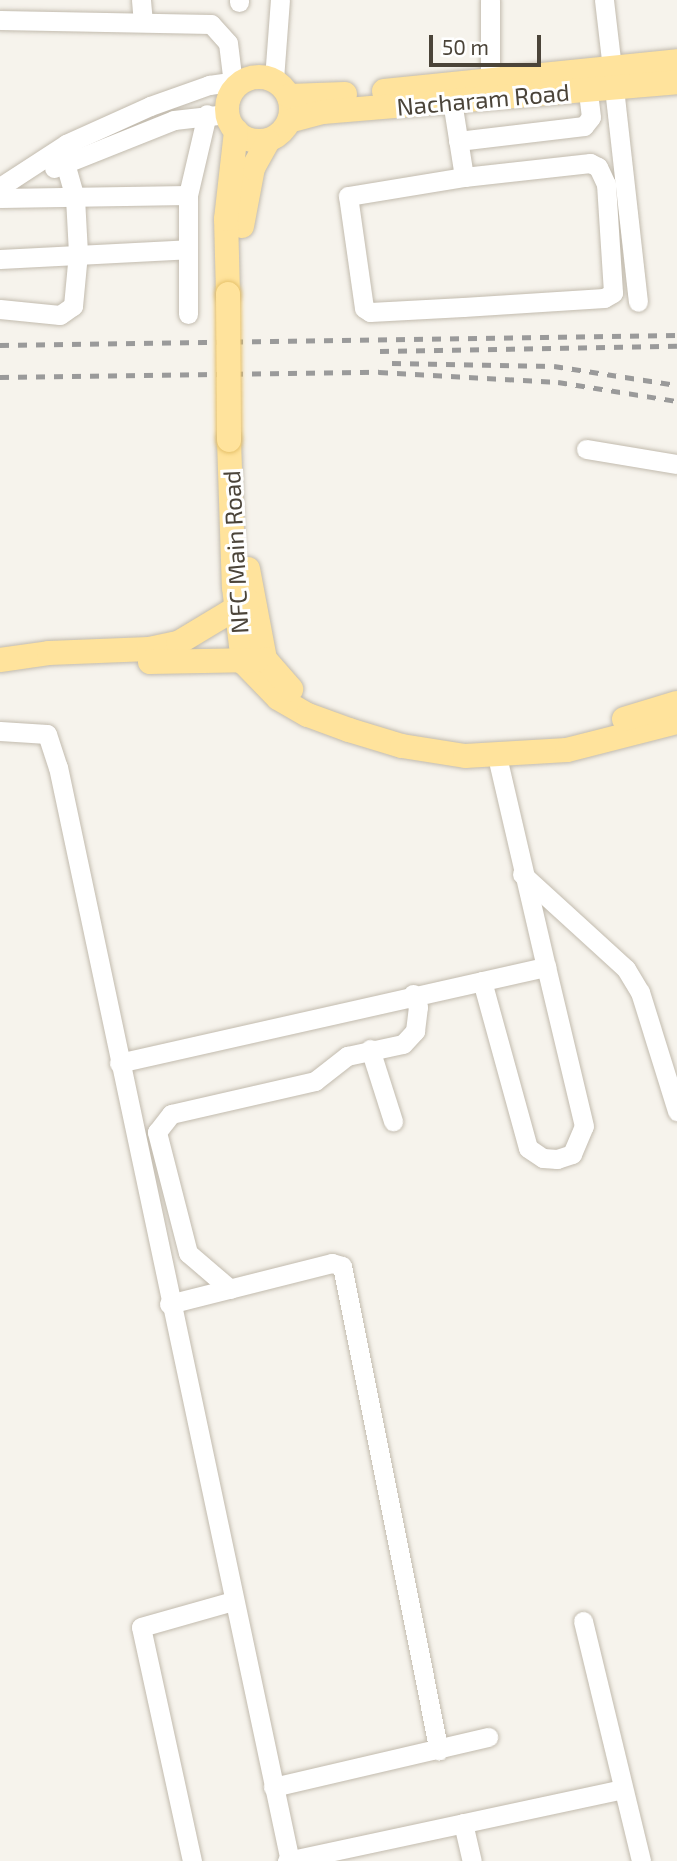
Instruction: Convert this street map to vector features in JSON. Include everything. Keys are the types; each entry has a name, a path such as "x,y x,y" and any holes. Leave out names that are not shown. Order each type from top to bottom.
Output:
{"main road":[{"name":"Nacharam Road","path":"282,88 448,96 588,91 613,78 677,61"},
{"name":"Nacharam Road","path":"289,121 323,112 448,96 490,79 613,78 677,82"},
{"path":"238,81 282,88 289,121 268,141 253,168 246,194 234,294 226,219 223,120 229,98 238,81"},
{"path":"223,120 251,140 268,141"},
{"name":"NFC Main Road","path":"234,294 236,440 244,603 254,660 278,698 308,715 402,746 465,757 498,757 567,750 677,722"},
{"path":"0,660 49,653 149,649 186,639 244,603"},
{"path":"0,675 203,658 254,660"},
{"name":"NFC Main Road","path":"254,660 291,688 351,717 460,739 544,739 677,703"}],"street":[{"path":"141,0 143,22"},
{"path":"280,0 282,88"},
{"path":"489,0 490,79"},
{"path":"604,0 638,302"},
{"path":"0,20 211,24 220,30 228,43 238,81 209,85 150,106 66,144 36,167 0,187"},
{"path":"458,141 584,126 590,117 588,91"},
{"path":"448,96 464,177"},
{"path":"36,167 66,167 174,120 223,120 188,195 188,314"},
{"path":"594,163 606,184 613,293 604,298 463,307 370,312 364,308 348,196 464,177 594,163"},
{"path":"0,309 60,314 70,311 78,253 75,198 66,167"},
{"path":"0,198 188,195"},
{"path":"0,259 188,249"},
{"path":"586,449 677,464"},
{"path":"0,731 47,734 54,756 289,1861 622,1789"},
{"path":"482,981 527,1148 543,1158 557,1159 572,1154 584,1126 521,873 498,757"},
{"path":"521,873 626,969 640,992 677,1111"},
{"path":"119,1063 413,994 546,967"},
{"path":"230,1289 188,1253 158,1132 171,1114 315,1081 328,1067 370,1049 403,1044 415,1031 418,1007 413,994"},
{"path":"370,1049 393,1121"},
{"path":"169,1304 332,1263 342,1266 439,1750"},
{"path":"192,1861 141,1627 233,1601"},
{"path":"583,1621 641,1861"},
{"path":"274,1787 488,1737"},
{"path":"463,1823 472,1861"}],"railway":[{"path":"0,345 677,335"},
{"path":"380,351 677,346"},
{"path":"392,363 554,366 677,385"},
{"path":"0,377 379,372 558,382 677,401"}]}
